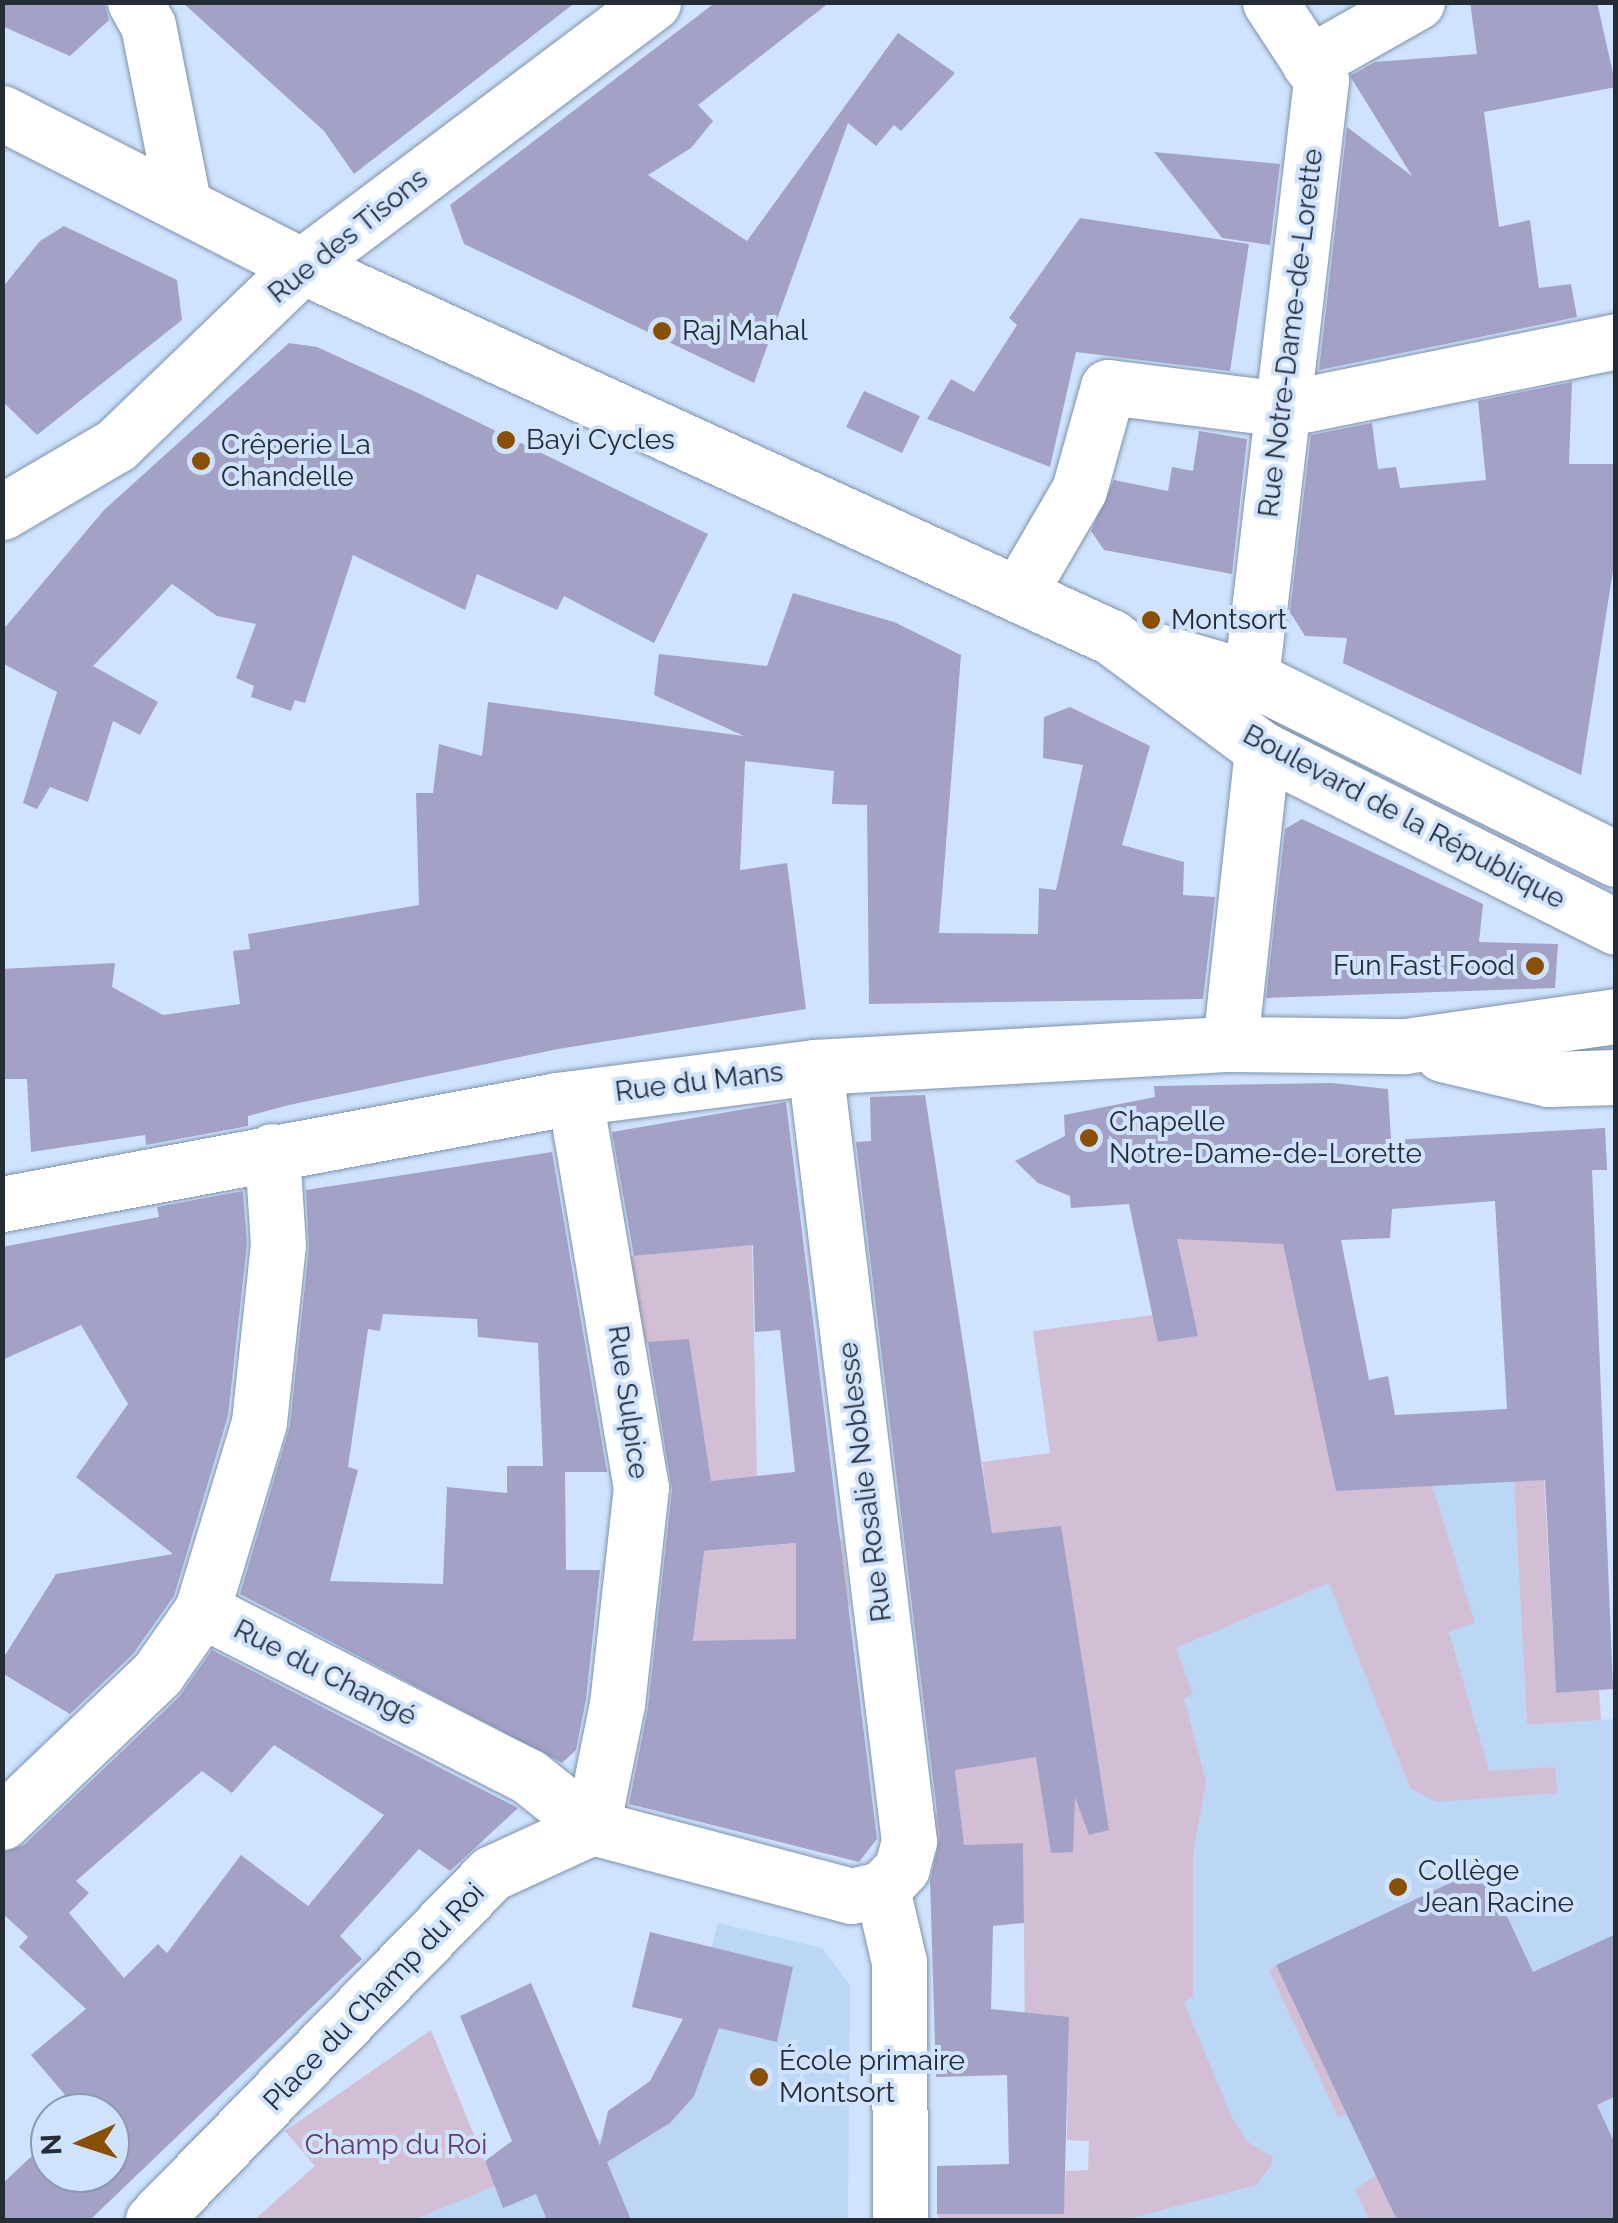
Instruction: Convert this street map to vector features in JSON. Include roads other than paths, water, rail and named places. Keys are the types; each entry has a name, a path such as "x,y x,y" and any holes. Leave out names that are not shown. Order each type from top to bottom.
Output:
{"street":[{"path":"135,2 148,24 183,202"},
{"name":"Rue des Tisons","path":"2,512 116,445 302,266 653,2"},
{"name":"Rue Notre-Dame-de-Lorette","path":"1251,678 1321,80 1270,2"},
{"path":"1309,62 1417,2"},
{"path":"2,113 302,266 1111,637"},
{"path":"1020,592 1079,490 1108,387 1283,409 1616,342"},
{"name":"Boulevard de la République","path":"1111,637 1251,678 1616,859"},
{"name":"Boulevard de la République","path":"1111,637 1262,748 1616,927"},
{"path":"1230,1044 1262,748"},
{"name":"Rue du Mans","path":"2,1204 575,1098 815,1067 1230,1044 1405,1046 1616,1016"},
{"name":"Rue du Mans","path":"1405,1046 1548,1079 1616,1078"},
{"name":"Rue Rosalie Noblesse","path":"815,1067 909,1841 902,1868 882,1890"},
{"name":"Rue Sulpice","path":"575,1098 640,1487 617,1704 592,1827"},
{"path":"202,1610 259,1422 278,1244 272,1152"},
{"name":"Rue du Changé","path":"2,1822 157,1674 202,1610 528,1776 592,1827"},
{"path":"592,1827 850,1896 882,1890 899,1962 900,2220"},
{"name":"Place du Champ du Roi","path":"153,2220 492,1872 592,1827"}],"place":[{"name":"Raj Mahal","path":"662,331"},
{"name":"Bayi Cycles","path":"506,440"},
{"name":"Crêperie La Chandelle","path":"201,461"},
{"name":"Montsort","path":"1151,620"},
{"name":"Fun Fast Food","path":"1535,966"},
{"name":"Chapelle Notre-Dame-de-Lorette","path":"1089,1138"},
{"name":"Collège Jean Racine","path":"1398,1887"},
{"name":"École primaire Montsort","path":"759,2077"}],"park label":[{"name":"Champ du Roi","path":"396,2145"}]}
